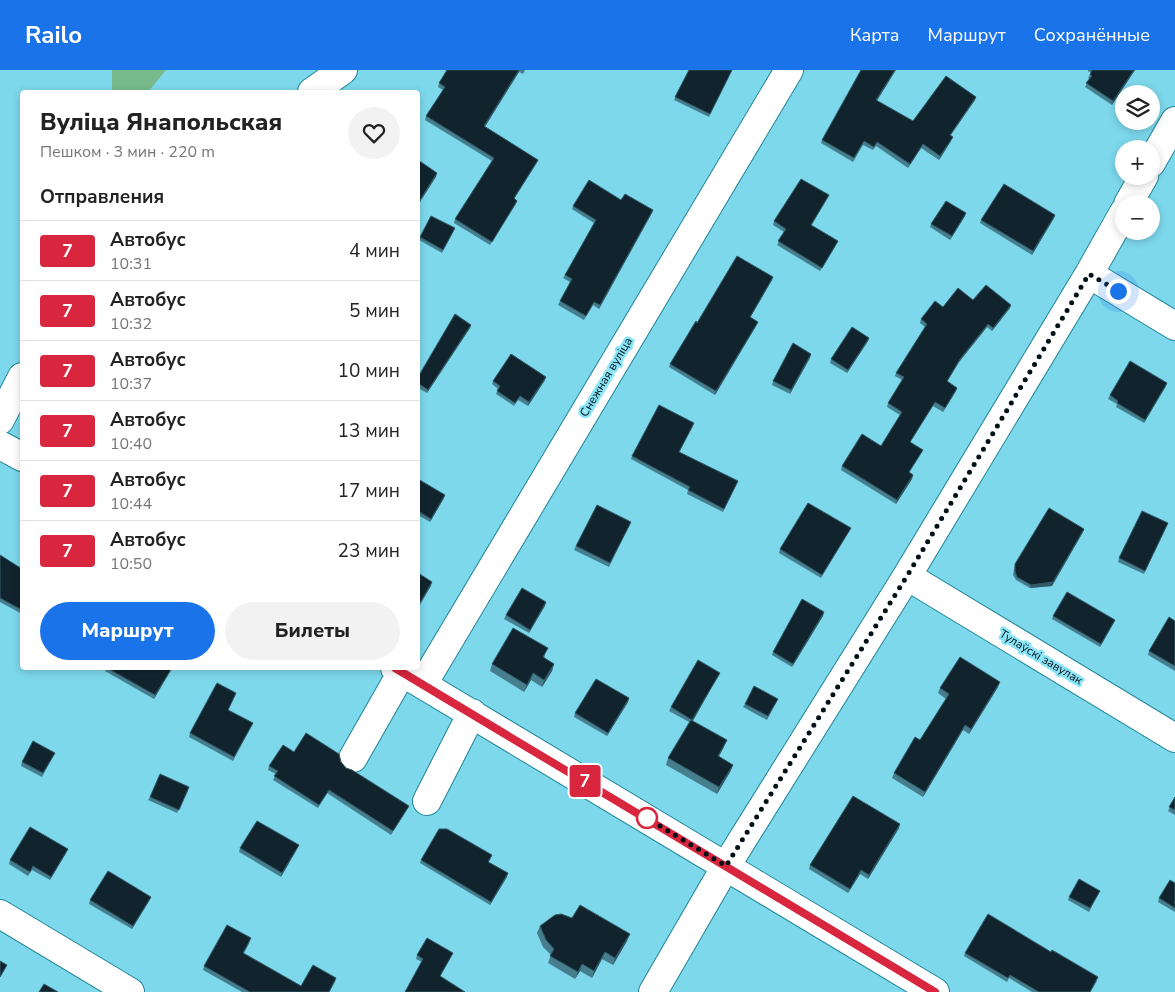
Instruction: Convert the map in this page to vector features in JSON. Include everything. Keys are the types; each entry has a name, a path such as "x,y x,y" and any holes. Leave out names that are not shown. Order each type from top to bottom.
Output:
{"street":[{"path":"315,90 342,70"},
{"name":"Снежная вуліца","path":"420,653 789,70"},
{"path":"1160,147 1175,121"},
{"path":"653,992 726,866 907,576 1115,228"},
{"path":"1089,274 1175,326"},
{"path":"0,420 20,381"},
{"path":"0,445 20,456"},
{"name":"Тулаўскі завулак","path":"907,576 1175,738"},
{"path":"407,674 935,992"},
{"name":"Снежная вуліца","path":"353,758 407,674"},
{"path":"427,801 472,713"},
{"path":"0,914 130,992"}],"green space":[{"path":"112,70 166,70 150,90 112,90"}],"building":[{"path":"447,70 519,70 484,126 538,160 514,198 517,201 492,242 455,219 494,158 426,116 445,87 439,83"},
{"path":"689,70 732,70 710,114 675,97"},
{"path":"861,70 895,70 876,100 913,121 946,76 976,97 950,135 953,137 940,156 923,144 910,164 877,142 874,147 864,141 854,158 822,140"},
{"path":"1092,70 1134,70 1124,85 1115,85 1115,98 1113,101 1086,83 1092,76 1090,75"},
{"path":"420,161 437,173 420,200"},
{"path":"801,179 829,195 811,225 838,241 822,268 778,241 786,229 774,221"},
{"path":"589,180 621,200 625,194 653,210 600,305 594,302 586,316 560,301 572,279 565,275 596,220 573,206"},
{"path":"1004,184 1055,215 1033,251 981,220"},
{"path":"946,201 966,213 952,236 931,224"},
{"path":"431,216 455,228 443,250 420,237"},
{"path":"737,256 773,277 750,317 758,322 716,391 670,364"},
{"path":"986,285 1011,305 993,328 988,324 960,359 947,381 957,388 945,408 935,402 910,442 923,450 909,472 913,475 897,500 842,466 862,434 881,446 902,412 888,403 904,377 896,373 927,324 921,319 935,301 943,307 958,288 973,300"},
{"path":"455,314 471,325 428,390 420,384 420,374"},
{"path":"852,327 869,338 848,370 831,359"},
{"path":"793,343 811,354 791,390 773,381"},
{"path":"511,354 546,377 529,402 520,396 515,403 497,391 500,386 493,381"},
{"path":"1130,361 1167,383 1145,420 1117,403 1118,401 1110,395"},
{"path":"659,405 694,423 679,452 738,481 724,509 688,490 690,487 632,456"},
{"path":"420,480 445,495 431,519 420,512"},
{"path":"808,503 851,528 822,575 780,549"},
{"path":"597,505 631,522 610,563 576,546"},
{"path":"1049,508 1084,529 1053,582 1031,585 1017,577 1015,564"},
{"path":"1142,511 1168,523 1145,571 1119,558"},
{"path":"0,555 20,568 20,609 0,598"},
{"path":"420,574 432,582 420,603"},
{"path":"522,588 546,602 530,630 506,615"},
{"path":"1067,592 1115,620 1101,644 1053,616"},
{"path":"802,599 824,612 793,664 773,652"},
{"path":"1169,617 1175,621 1175,666 1149,651"},
{"path":"513,628 548,648 543,657 554,664 544,680 533,673 527,685 492,664"},
{"path":"960,657 1000,682 971,729 965,725 925,792 894,773 915,737 920,740 949,694 940,688"},
{"path":"698,660 720,673 692,720 671,707"},
{"path":"111,670 171,670 155,695"},
{"path":"596,679 629,698 608,733 575,713"},
{"path":"217,683 236,693 228,710 253,723 234,757 190,733"},
{"path":"754,686 778,699 768,716 745,704"},
{"path":"691,720 727,740 718,756 733,765 719,787 668,758"},
{"path":"306,733 339,754 341,762 346,768 409,806 393,831 329,790 319,805 274,776 278,771 269,766 283,745 294,752"},
{"path":"33,741 55,753 43,773 22,762"},
{"path":"160,774 189,787 179,810 150,797"},
{"path":"853,796 900,824 869,875 861,870 850,889 810,865"},
{"path":"1175,797 1175,810 1169,807"},
{"path":"257,821 299,845 282,873 240,848"},
{"path":"30,827 68,849 51,877 33,866 30,872 10,860"},
{"path":"439,829 447,829 492,855 488,862 508,873 491,902 421,860"},
{"path":"108,871 151,897 133,926 90,900"},
{"path":"1079,879 1100,891 1090,908 1069,897"},
{"path":"1170,880 1175,883 1175,908 1159,898"},
{"path":"580,905 630,934 615,958 605,952 594,971 582,964 578,972 550,956 554,949 546,940 540,926 555,915 561,914 572,918"},
{"path":"988,914 1051,952 1052,950 1098,977 1090,992 1039,992 1010,975 1008,978 965,953"},
{"path":"227,925 251,938 243,953 301,986 313,965 336,978 329,992 250,992 204,966"},
{"path":"427,938 453,953 440,976 465,992 405,992 423,959 417,955"},
{"path":"0,961 7,965 0,977"},
{"path":"44,984 58,992 39,992"}],"bus line":[{"name":"7","path":"398,670 935,992"}],"route":[{"path":"647,818 642,815 726,866 907,576 1089,274 1118,291"}]}
